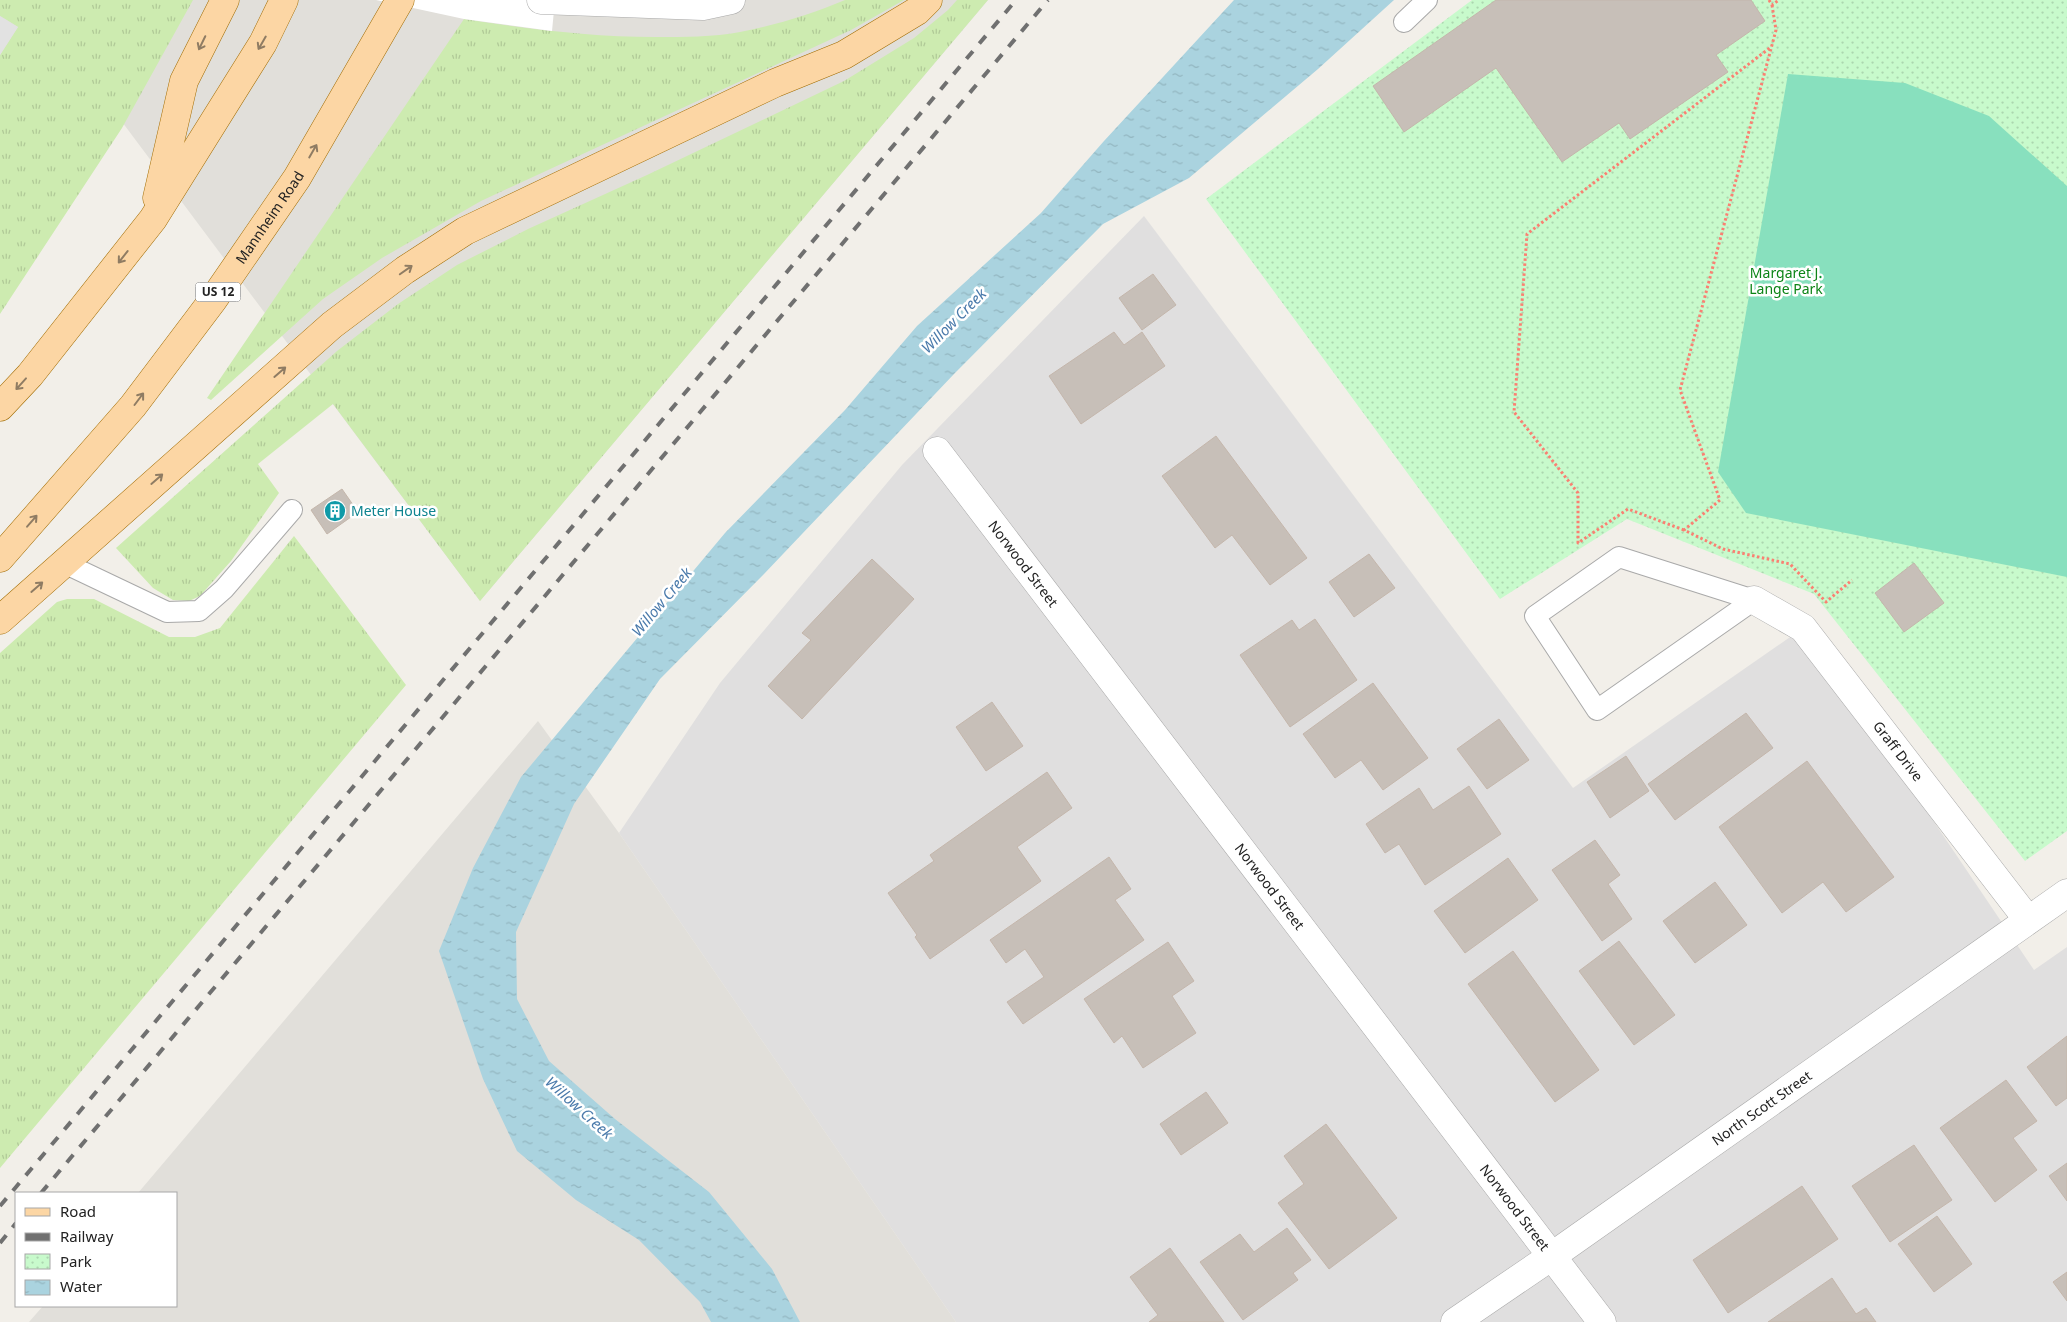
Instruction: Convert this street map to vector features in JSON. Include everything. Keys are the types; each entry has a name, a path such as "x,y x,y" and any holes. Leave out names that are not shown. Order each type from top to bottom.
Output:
{"main road":[{"path":"153,219 184,81 225,0"},
{"path":"0,408 30,375 153,219 263,43 284,0"},
{"name":"Mannheim Road","path":"0,558 133,406 213,300 297,178 400,0"},
{"path":"0,620 332,325 405,270 465,232 775,83 844,54 917,11 928,0"}],"street":[{"path":"548,1 703,6 731,0"},
{"name":"Norwood Street","path":"937,451 1602,1322"},
{"name":"Graff Drive","path":"1754,600 1803,628 2028,920"},
{"name":"North Scott Street","path":"1455,1322 1552,1256 2067,893"}],"lane":[{"path":"1404,22 1427,0"},
{"path":"64,563 167,612 199,612 224,589 292,510"},
{"path":"1619,557 1754,600 1597,710 1535,616 1619,557"}],"path":[{"path":"1684,530 1720,500 1680,390 1776,30 1772,5 1769,0"},
{"path":"1772,5 1779,0"},
{"path":"1771,46 1526,234 1514,412 1578,493 1578,543 1628,509 1684,530 1723,549 1790,564 1826,602 1852,580"}],"shaded area":[{"path":"0,0 988,0 480,601 93,83 0,232"},
{"path":"0,16 18,27 0,55"},
{"path":"1144,216 1573,788 1803,628 2034,970 2067,947 2067,1322 956,1322 619,833 720,683 902,465"},
{"path":"538,721 619,833 956,1322 29,1322 42,1307 178,1307 178,1192 139,1192"}],"green space":[{"path":"0,0 193,0 122,128 0,314 0,55 18,27 0,16"},
{"path":"845,0 904,0 851,30 481,201 382,258 323,299 211,400 207,398 464,19 584,34 632,37 698,36 730,34 767,26"},
{"path":"957,0 988,0 480,601 333,404 258,464 279,493 231,561 200,596 189,601 173,600 153,588 116,548 337,351 398,304 457,265 528,229 647,175 844,81 914,38 948,10"},
{"name":"Margaret J. Lange Park","path":"1472,0 2067,0 2067,831 2025,861 1814,594 1627,519 1500,599 1206,199"},
{"path":"1788,74 1905,83 1989,116 2067,186 2067,577 1746,513 1718,472"},
{"path":"294,536 406,685 0,1168 0,653 57,602 67,599 94,599 169,637 195,637 220,628"}],"water":[{"name":"Willow Creek","path":"1234,0 1394,0 1318,69 1189,178 1103,224 954,374 764,574 660,679 574,804 516,932 517,999 549,1061 615,1119 709,1192 772,1269 800,1322 711,1322 700,1302 639,1240 576,1200 517,1151 483,1079 439,951 473,868 521,777 725,533 845,410 917,326 1041,213 1104,141"}],"pier":[{"path":"376,0 555,0 552,31 464,19"}],"building":[{"path":"1496,0 1751,0 1765,21 1716,55 1728,72 1630,139 1619,123 1562,162 1496,68 1404,132 1373,86"},
{"path":"1153,274 1176,305 1142,330 1119,298"},
{"path":"1114,332 1124,345 1142,332 1165,366 1081,424 1049,376"},
{"path":"1216,436 1307,558 1270,585 1232,535 1215,548 1162,476"},
{"name":"Meter House","path":"342,489 358,512 327,534 311,510"},
{"path":"1369,554 1395,588 1354,617 1329,582"},
{"path":"872,559 914,599 802,719 768,686 811,640 802,633"},
{"path":"1914,563 1944,603 1904,632 1875,593"},
{"path":"1315,619 1357,680 1290,727 1240,655 1292,620 1299,630"},
{"path":"1373,683 1428,758 1383,790 1361,760 1335,778 1303,734"},
{"path":"992,702 1023,746 986,771 956,727"},
{"path":"1746,713 1773,748 1675,820 1648,784"},
{"path":"1499,719 1529,760 1487,789 1457,749"},
{"path":"1626,756 1649,791 1610,818 1587,782"},
{"path":"1807,761 1894,877 1846,912 1823,882 1782,913 1719,827"},
{"path":"1047,772 1072,808 1017,847 1041,881 930,959 915,937 917,935 888,893 934,861 930,855"},
{"path":"1469,786 1501,834 1425,885 1399,844 1385,853 1366,824 1419,788 1433,810"},
{"path":"1595,840 1620,875 1608,884 1632,919 1602,941 1552,870"},
{"path":"1109,857 1131,889 1115,900 1144,940 1023,1024 1007,1002 1044,977 1025,949 1006,963 990,940"},
{"path":"1508,858 1538,900 1465,953 1434,911"},
{"path":"1715,882 1747,925 1695,963 1663,921"},
{"path":"1619,941 1675,1015 1634,1045 1579,971"},
{"path":"1168,942 1194,981 1172,996 1196,1033 1143,1068 1122,1036 1114,1043 1084,999"},
{"path":"1513,951 1599,1070 1555,1102 1468,984"},
{"path":"2067,1036 2067,1098 2056,1106 2027,1067"},
{"path":"2006,1080 2037,1121 2013,1138 2037,1170 1995,1202 1940,1128"},
{"path":"1206,1092 1228,1123 1181,1155 1160,1124"},
{"path":"1326,1124 1397,1218 1329,1269 1278,1203 1304,1184 1284,1156"},
{"path":"1914,1145 1952,1200 1890,1242 1852,1186"},
{"path":"2067,1163 2067,1201 2049,1176"},
{"path":"1802,1186 1838,1239 1728,1313 1693,1260"},
{"path":"1937,1216 1972,1264 1934,1292 1898,1244"},
{"path":"1287,1228 1311,1260 1293,1273 1298,1280 1243,1320 1200,1262 1240,1234 1254,1252"},
{"path":"1170,1248 1224,1322 1149,1322 1158,1315 1130,1277"},
{"path":"2067,1272 2067,1301 2053,1282"},
{"path":"1832,1278 1856,1314 1866,1308 1876,1322 1768,1322"}],"railway":[{"path":"0,1206 1016,0"},
{"path":"42,1192 1048,0"},
{"path":"0,1243 15,1224"}],"place":[{"name":"Meter House","path":"335,511"}]}
